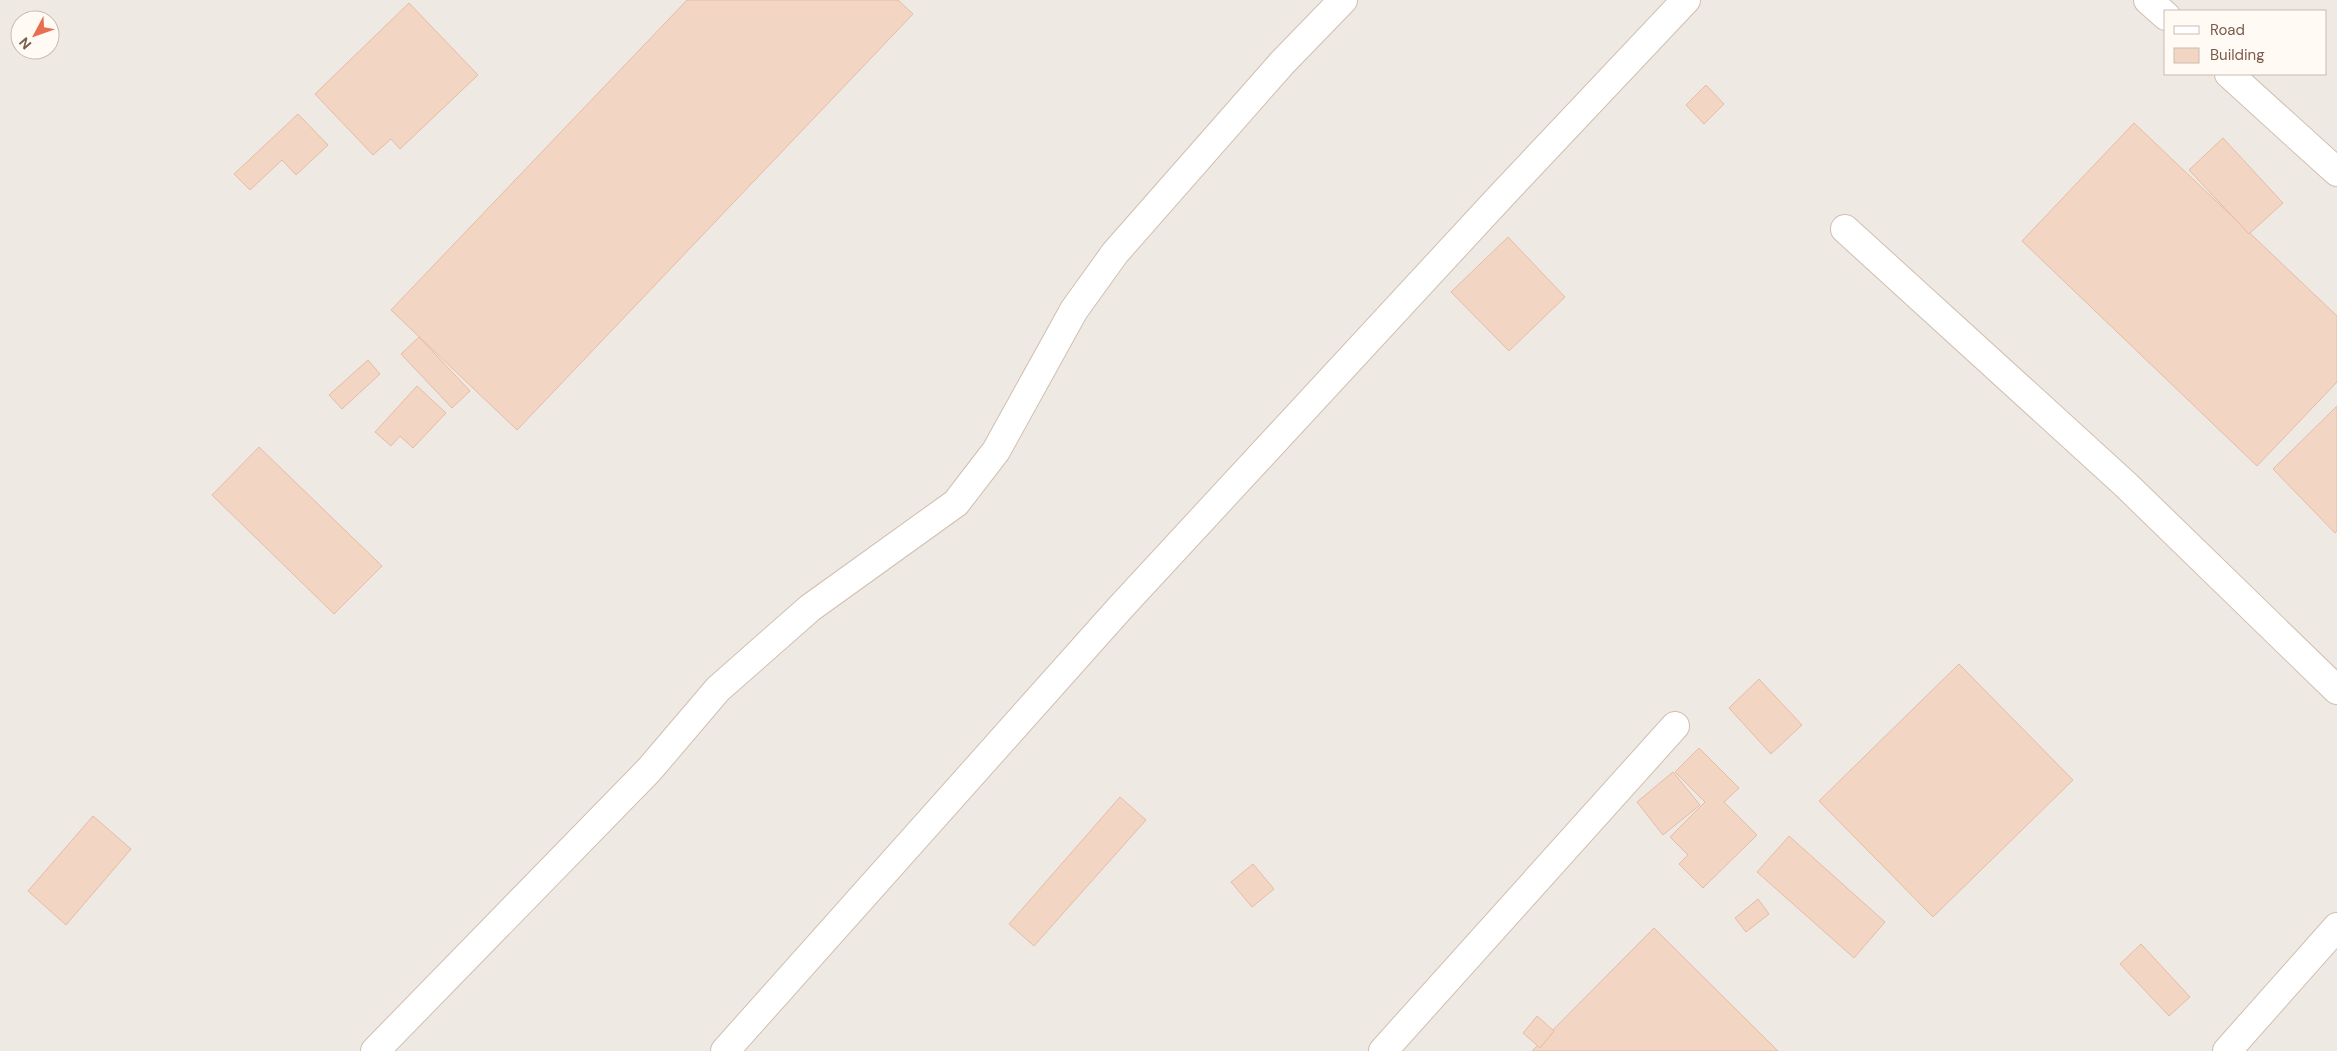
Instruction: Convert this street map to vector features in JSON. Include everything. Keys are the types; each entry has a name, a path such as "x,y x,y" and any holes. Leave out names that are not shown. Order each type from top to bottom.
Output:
{"lane":[{"path":"375,1051 648,770 718,689 810,608 956,503 996,451 1074,310 1115,253 1282,62 1343,0"},
{"path":"725,1051 1120,608 1495,202 1686,0"},
{"path":"2148,0 2164,14"},
{"path":"2230,75 2337,172"},
{"path":"1845,229 2125,484 2337,690"},
{"path":"1383,1051 1675,726"},
{"path":"2227,1051 2337,927"}],"shaded area":[{"path":"0,0 2337,0 2337,1051 0,1051"}],"building":[{"path":"687,0 898,0 913,14 517,430 391,310"},
{"path":"409,3 478,75 400,149 391,139 373,155 315,94"},
{"path":"1706,85 1724,104 1704,124 1686,105"},
{"path":"298,114 328,145 296,175 282,160 250,190 234,174"},
{"path":"2134,123 2337,316 2337,382 2257,466 2022,241"},
{"path":"2223,138 2283,203 2249,234 2189,170"},
{"path":"1508,237 1565,297 1509,351 1451,292"},
{"path":"419,337 470,391 452,408 401,354"},
{"path":"368,360 380,374 342,409 329,395"},
{"path":"417,386 446,413 413,448 400,436 391,446 375,432"},
{"path":"2337,406 2337,531 2335,533 2273,469"},
{"path":"259,447 382,566 334,614 212,495"},
{"path":"1959,664 2073,780 1933,917 1819,801"},
{"path":"1759,679 1802,725 1771,754 1729,708"},
{"path":"1699,748 1739,788 1724,802 1757,835 1703,888 1679,864 1688,855 1670,837 1705,802 1675,772"},
{"path":"1673,772 1700,805 1663,835 1637,802"},
{"path":"1120,797 1146,820 1034,946 1009,924"},
{"path":"93,816 131,849 66,925 28,891"},
{"path":"1789,836 1885,922 1854,958 1757,872"},
{"path":"1253,864 1274,889 1252,907 1231,882"},
{"path":"1758,899 1769,914 1746,932 1735,918"},
{"path":"1654,928 1778,1051 1532,1051"},
{"path":"2141,944 2190,997 2169,1016 2120,964"},
{"path":"1537,1016 1554,1031 1540,1048 1523,1033"}]}
